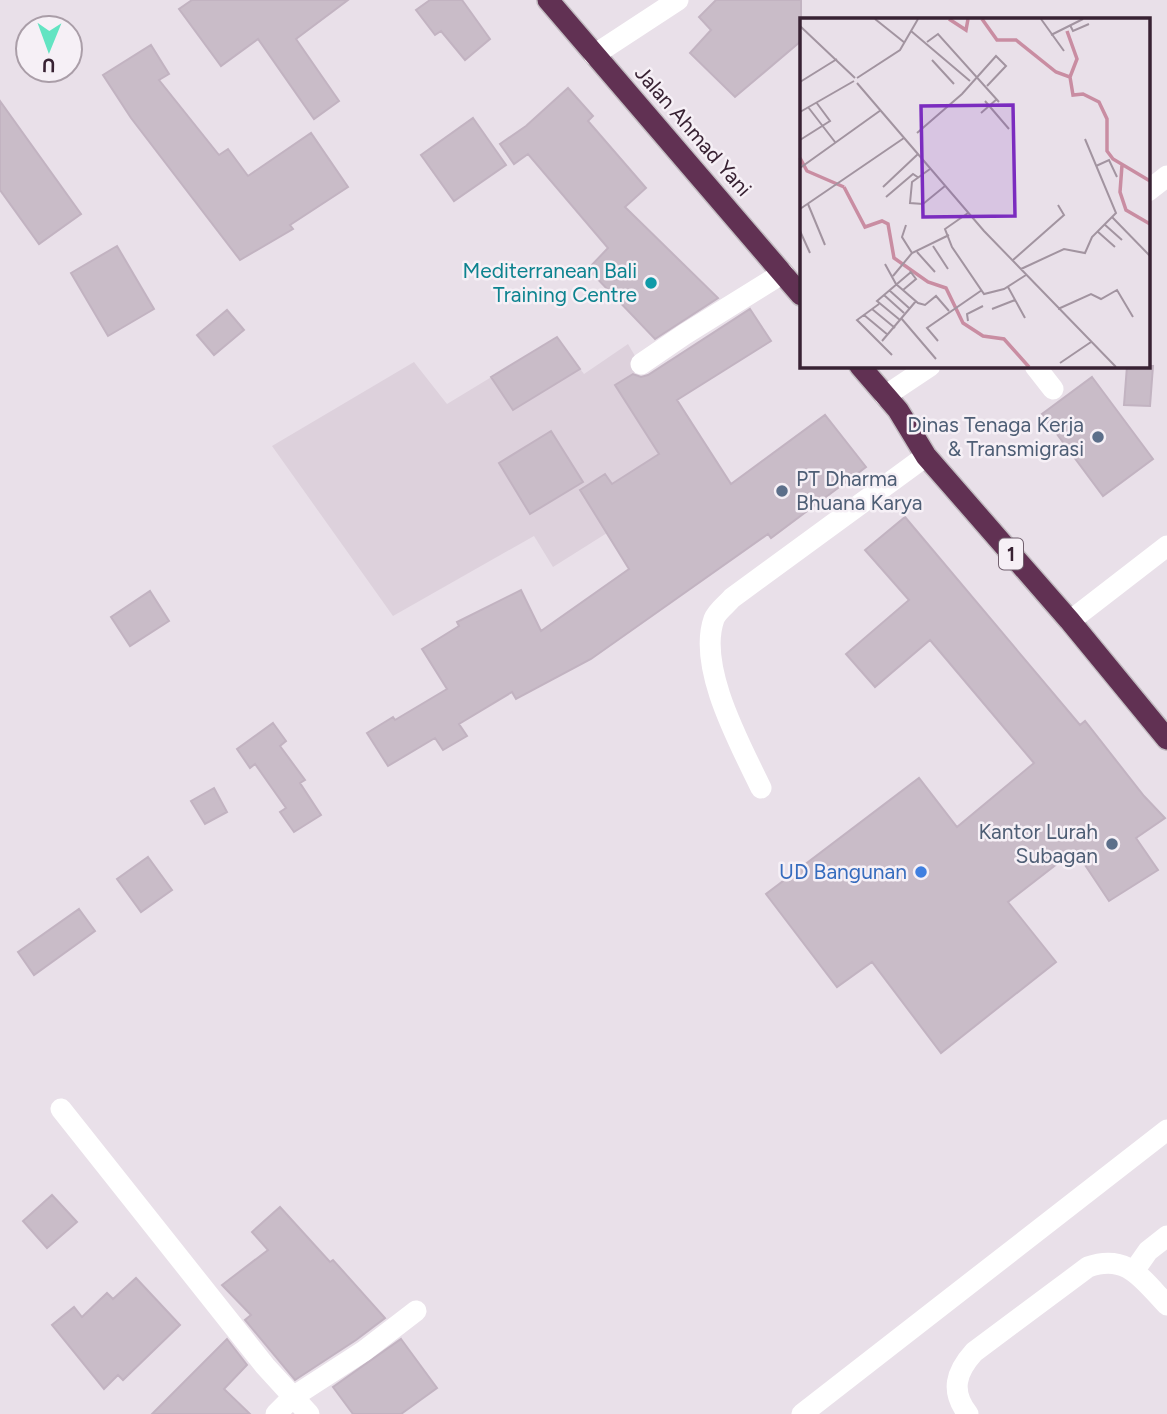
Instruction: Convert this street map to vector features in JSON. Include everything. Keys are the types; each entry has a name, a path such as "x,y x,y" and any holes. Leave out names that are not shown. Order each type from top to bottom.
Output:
{"highway":[{"name":"Jalan Ahmad Yani","path":"548,0 800,294"},
{"name":"1","path":"862,368 898,410 926,456 1070,621 1167,740"}],"street":[{"path":"594,55 678,0"},
{"path":"1150,189 1167,176"},
{"path":"641,364 783,273"},
{"path":"885,396 927,368"},
{"path":"1037,368 1053,389"},
{"path":"761,788 736,734 715,674 711,651 715,616 732,598 926,456"},
{"path":"1070,621 1167,546"},
{"path":"61,1109 265,1366 309,1414"},
{"path":"802,1414 1167,1130"},
{"path":"1134,1271 1148,1251 1167,1236"},
{"path":"968,1414 960,1400 960,1367 974,1352 1088,1267 1106,1262 1117,1263 1134,1271 1167,1305"},
{"path":"276,1414 293,1396 364,1352 416,1311"}],"shaded area":[{"path":"557,337 584,374 628,344 642,368 615,385 680,487 553,567 534,536 393,616 272,446 414,362 447,404"}],"building":[{"path":"192,0 348,0 296,39 339,101 314,119 258,39 221,66 179,9"},
{"path":"430,0 462,0 490,39 465,60 441,31 435,35 416,10"},
{"path":"716,0 801,0 800,42 735,97 690,53 711,30 699,17"},
{"path":"151,45 169,74 159,80 219,155 228,149 248,176 311,133 348,187 290,225 293,229 240,260 131,118 103,75"},
{"path":"568,88 593,116 588,121 646,188 625,207 718,298 655,339 588,269 608,248 528,154 514,164 500,144 526,126"},
{"path":"0,101 81,214 39,244 0,190"},
{"path":"473,118 506,165 454,201 421,155"},
{"path":"117,246 154,309 108,336 71,273"},
{"path":"750,309 771,341 677,400 731,484 825,415 866,467 771,538 768,534 591,659 516,699 512,692 459,724 467,736 443,750 435,738 388,766 367,733 393,717 395,720 447,689 422,649 459,626 457,622 521,590 541,631 629,569 580,490 605,474 612,484 659,454 615,385 633,374 641,377 648,375"},
{"path":"227,310 244,330 214,355 197,335"},
{"path":"557,337 580,369 513,410 491,377"},
{"path":"1153,366 1150,406 1124,405 1127,368"},
{"name":"Dinas Tenaga Kerja & Transmigrasi","path":"1092,377 1153,459 1103,496 1042,414"},
{"path":"551,431 583,482 530,514 499,463"},
{"name":"UD Bangunan","path":"905,517 1080,725 1085,721 1144,796 1165,818 1136,838 1158,870 1109,901 1075,850 1008,902 1056,962 941,1053 872,962 837,987 766,894 919,778 957,827 1034,763 930,640 875,687 846,654 909,600 865,550"},
{"path":"150,591 169,621 130,646 111,617"},
{"path":"273,723 286,741 280,746 305,780 300,783 321,815 294,832 280,812 286,808 255,764 250,768 237,749"},
{"path":"214,788 227,812 205,824 191,801"},
{"path":"148,857 172,890 141,912 117,879"},
{"path":"79,909 95,931 34,975 18,952"},
{"path":"52,1195 77,1222 47,1248 23,1221"},
{"path":"280,1207 385,1318 295,1380 245,1320 251,1315 222,1285 268,1250 252,1232"},
{"path":"136,1278 180,1325 123,1380 118,1375 104,1389 52,1325 74,1307 82,1317 107,1293 113,1299"},
{"path":"227,1339 247,1365 224,1389 250,1414 152,1414"},
{"path":"401,1339 437,1388 401,1414 353,1414 333,1387"}],"place":[{"name":"Mediterranean Bali Training Centre","path":"651,283"},
{"name":"Dinas Tenaga Kerja & Transmigrasi","path":"1098,437"},
{"name":"PT Dharma Bhuana Karya","path":"782,491"},
{"name":"Kantor Lurah Subagan","path":"1112,844"},
{"name":"UD Bangunan","path":"921,872"}]}
